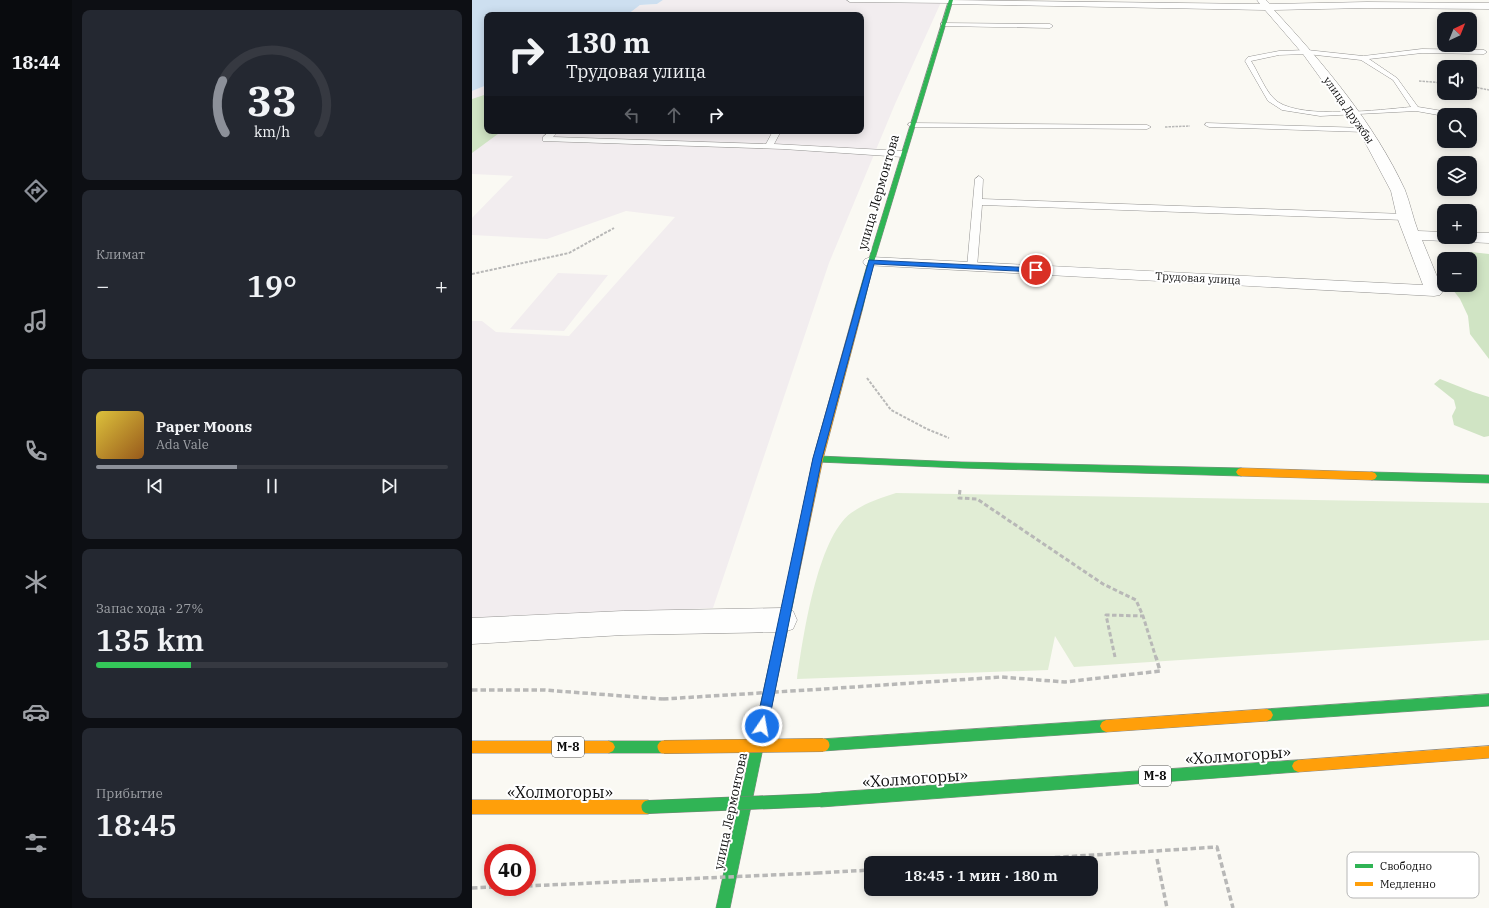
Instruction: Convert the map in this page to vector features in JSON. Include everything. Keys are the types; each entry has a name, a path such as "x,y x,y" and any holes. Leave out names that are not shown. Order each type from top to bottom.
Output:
{"street":[{"path":"951,1 1263,4 1325,8 1367,5 1489,6"},
{"name":"улица Лермонтова","path":"723,908 818,458 871,262 951,1"},
{"name":"улица Дружбы","path":"1263,4 1307,52 1365,130 1398,191 1405,217 1413,235"},
{"path":"1413,235 1437,236"},
{"name":"Трудовая улица","path":"871,262 1434,290 1413,235"},
{"path":"1477,238 1489,238"},
{"path":"818,458 961,465 1489,479"},
{"path":"472,631 623,623 784,620"},
{"name":"М-8","path":"472,747 823,745 1486,700"},
{"name":"«Холмогоры»","path":"472,807 648,807 821,800 1489,752"}],"lane":[{"path":"850,0 951,1"},
{"path":"943,24 1050,26"},
{"path":"1437,112 1416,109 1352,113 1303,113 1283,108 1274,103 1248,61 1250,58 1279,53 1307,52 1362,58 1422,51 1484,52"},
{"path":"1362,58 1395,79 1416,109"},
{"path":"912,125 1147,128"},
{"path":"1209,125 1365,130"},
{"path":"552,134 546,139 768,147 903,154"},
{"path":"768,147 775,134"},
{"path":"972,267 979,179"},
{"path":"977,202 1405,217"}],"path":[{"path":"1477,87 1489,90"},
{"path":"1147,128 1209,125"},
{"path":"472,274 569,253 614,228"},
{"path":"472,690 544,690 664,699 1001,677 1065,682 1160,671 1143,616 1106,615 1115,657"},
{"path":"1072,856 1217,846 1233,908"},
{"path":"1157,859 1167,908"},
{"path":"536,886 864,870"},
{"path":"472,888 484,887"}],"shaded area":[{"path":"663,0 942,0 895,104 829,263 713,608 472,621 472,321 482,321 496,332 569,336 675,217 626,211 547,239 472,235 472,218 513,176 472,174 472,91 484,86 484,134 864,134 864,12 631,12 640,5 657,4"},
{"path":"558,273 608,275 564,331 510,329"}],"green space":[{"path":"484,95 484,134 498,134 472,153 472,99"},
{"path":"1477,253 1489,254 1489,359 1470,334 1468,316 1460,299 1455,292 1477,292"},
{"path":"1440,379 1489,397 1489,436 1484,437 1454,425 1452,416 1456,408 1454,400 1434,384"},
{"path":"896,493 1489,503 1489,640 1074,667 1055,636 1048,670 797,679 808,615 821,566 829,544 839,526 856,509"}],"water":[{"path":"472,0 663,0 657,4 640,5 631,12 484,12 484,86 472,91"}],"traffic: fast":[{"path":"858,311 871,262 951,0"},
{"path":"818,459 961,465 1241,472"},
{"path":"1372,476 1489,479"},
{"path":"723,908 794,574"},
{"path":"1267,715 1489,700"},
{"path":"823,745 1106,726"},
{"path":"609,747 664,747"},
{"path":"821,800 1298,766"},
{"path":"648,807 821,800"}],"traffic: slow":[{"path":"794,574 818,459 858,311"},
{"path":"1241,472 1372,476"},
{"path":"1106,726 1267,715"},
{"path":"664,747 823,745"},
{"path":"472,747 609,747"},
{"path":"1298,766 1489,752"},
{"path":"472,807 648,807"}],"route":[{"path":"762,726 818,458 871,262 1036,270"}]}
